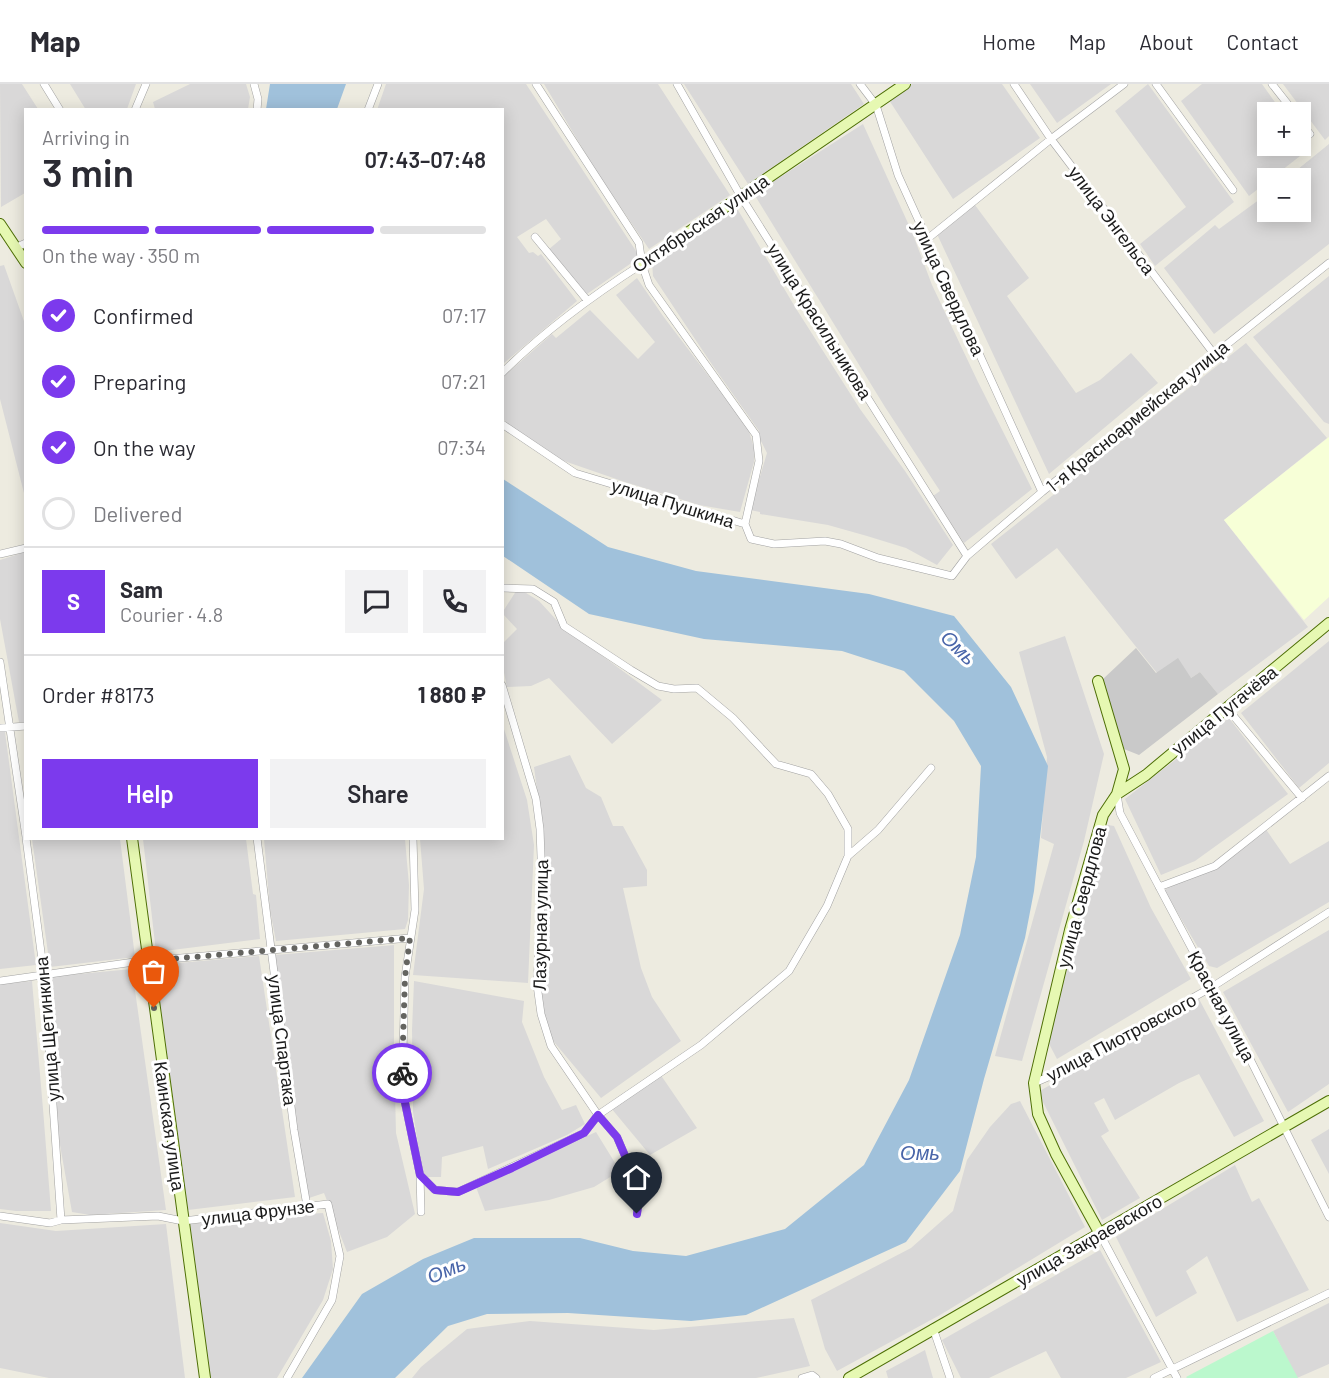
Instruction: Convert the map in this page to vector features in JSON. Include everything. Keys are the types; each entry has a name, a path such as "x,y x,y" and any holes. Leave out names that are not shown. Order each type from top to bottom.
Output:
{"street":[{"path":"44,84 59,108"},
{"path":"136,108 146,84"},
{"path":"254,84 258,99 257,108"},
{"path":"369,108 378,84"},
{"path":"536,84 639,243 642,264 649,285 756,435 759,461 745,524"},
{"name":"улица Красильникова","path":"677,84 740,195 967,556"},
{"name":"улица Свердлова","path":"860,84 876,105 898,175 1042,492"},
{"name":"Октябрьская улица","path":"504,371 587,300 905,84"},
{"name":"улица Энгельса","path":"1014,84 1051,139 1214,354"},
{"path":"926,240 1051,139 1124,84"},
{"path":"1156,84 1233,190"},
{"path":"1272,84 1286,102"},
{"path":"0,224 21,245"},
{"path":"535,237 587,300"},
{"name":"1-я Красноармейская улица","path":"952,576 967,556 1042,492 1329,263"},
{"name":"улица Пушкина","path":"504,425 575,473 745,524 751,539 774,544 825,541 842,544 878,558 952,576"},
{"path":"0,554 24,548"},
{"path":"420,1175 435,1190 458,1192 584,1133 598,1115 701,1045 789,971 827,906 848,856 848,829 828,794 811,774 776,764 734,718 697,687 674,689 658,686 564,626 554,602 533,589 504,588"},
{"name":"улица Пугачёва","path":"1117,794 1146,775 1329,623"},
{"name":"улица Щетинкина","path":"0,662 24,824"},
{"name":"улица Свердлова","path":"1034,1083 1071,930 1103,815 1117,794 1124,769 1098,681"},
{"name":"Лазурная улица","path":"504,692 536,799 540,829 542,884 537,985 541,1014 552,1046 598,1115 617,1137 640,1191 637,1214"},
{"path":"1226,707 1302,798"},
{"path":"0,728 24,726"},
{"path":"848,856 878,831 931,768"},
{"path":"1159,887 1215,866 1329,776"},
{"name":"Красная улица","path":"1117,794 1120,813 1329,1217"},
{"name":"улица Щетинкина","path":"26,840 44,975 61,1220"},
{"name":"Каинская улица","path":"132,840 205,1378"},
{"name":"улица Спартака","path":"257,840 294,1130 307,1206"},
{"path":"413,840 414,910 405,977 402,1088 420,1175 421,1212"},
{"name":"улица Пиотровского","path":"1034,1083 1062,1071 1212,987 1329,912"},
{"path":"0,981 148,961 410,938"},
{"path":"1034,1083 1038,1114 1056,1154 1177,1378"},
{"name":"улица Закраевского","path":"849,1378 1329,1101"},
{"name":"улица Фрунзе","path":"0,1216 51,1223 61,1220 158,1216 183,1221 328,1204 340,1256 332,1300 287,1378"},
{"path":"1154,1378 1329,1293"},
{"path":"933,1329 950,1378"},
{"path":"802,1378 812,1376 816,1378"}],"shaded area":[{"path":"0,84 22,84 37,108 24,108 24,194 1,207"},
{"path":"70,84 136,84 127,108 85,108"},
{"path":"190,84 246,84 250,97 248,108 155,108 153,102"},
{"path":"386,84 526,84 640,257 587,294 548,250 561,239 546,219 517,237 529,253 533,252 538,256 541,254 577,301 504,363 504,108 378,108"},
{"path":"544,84 658,84 730,195 649,249 596,171"},
{"path":"684,84 851,84 864,104 748,184"},
{"path":"912,84 1002,84 1040,138 953,199 889,100"},
{"path":"1030,84 1111,84 1057,123"},
{"path":"1148,84 1234,202 1155,266 1140,244 1186,207 1115,111"},
{"path":"1202,84 1262,84 1275,102 1257,102 1257,156 1300,156 1285,168 1257,168 1257,190 1249,196 1181,101"},
{"path":"1283,84 1329,84 1329,136 1325,140 1311,121 1311,102 1296,102"},
{"path":"863,124 912,232 932,285 1032,489 964,543 933,496 940,491 885,407 754,194"},
{"path":"1329,144 1329,244 1214,334 1164,268 1215,225 1219,229 1257,201 1257,222 1311,222 1311,168 1299,168"},
{"path":"735,205 795,307 860,409 905,471 953,545 937,565 906,548 867,536 828,525 760,514 760,512 750,510 767,453 758,435 759,431 653,276 652,261"},
{"path":"975,205 1029,278 1007,296 1076,393 1100,380 1131,353 1158,383 1049,474 937,234"},
{"path":"4,265 24,321 24,493 0,399 0,266"},
{"path":"1329,276 1329,424 1324,422 1253,337"},
{"path":"637,278 748,428 754,448 754,462 740,512 699,505 564,461 528,441 504,420 504,376 552,334 556,338 590,310 638,359 655,342 616,295"},
{"path":"1246,343 1327,438 1224,520 1308,627 1218,694 1200,672 1191,678 1157,673 1057,548 1016,579 991,544"},
{"path":"1329,437 1329,597 1304,620 1224,520"},
{"path":"24,552 24,722 19,722 0,619 0,560"},
{"path":"518,588 539,601 562,626 662,700 612,744 549,678 531,686 507,687 504,673 504,642 517,629 504,615 504,610"},
{"path":"1065,636 1104,754 1084,841 1022,1061 995,1056 1054,844 1041,838 1047,757 1019,652"},
{"path":"1329,641 1329,763 1299,788 1241,713"},
{"path":"1136,648 1156,673 1178,658 1191,678 1200,672 1218,694 1139,755 1124,749 1102,680"},
{"path":"1229,718 1288,794 1195,861 1161,875 1125,799"},
{"path":"504,729 527,800 534,845 528,983 413,975 424,889 420,840 504,840"},
{"path":"0,732 5,732 36,965 0,969"},
{"path":"570,755 586,788 601,797 613,826 623,826 647,870 647,886 623,888 641,968 652,997 681,1041 601,1098 554,1042 541,1009 542,828 534,767"},
{"path":"1108,825 1114,826 1151,908 1191,979 1057,1059 1046,1038 1075,937 1097,839"},
{"path":"1265,828 1290,864 1329,841 1329,902 1217,968 1209,966 1164,890 1229,857"},
{"path":"32,840 120,840 135,957 50,967"},
{"path":"143,840 246,840 253,894 256,895 260,939 156,952"},
{"path":"264,840 405,840 409,885 408,920 405,929 276,941 270,910"},
{"path":"1329,930 1329,1084 1288,1112 1223,992"},
{"path":"394,945 396,1133 415,1214 387,1237 347,1252 324,1193 306,1199 275,955"},
{"path":"259,956 295,1197 188,1210 155,965"},
{"path":"132,969 166,1210 90,1215 72,1212 58,1134 46,977"},
{"path":"32,981 51,1211 0,1209 0,984"},
{"path":"414,981 524,1001 522,1022 544,1077 562,1110 576,1105 585,1124 567,1135 488,1169 483,1146 442,1157 441,1177 423,1177 413,1112"},
{"path":"1199,999 1264,1121 1234,1137 1199,1074 1115,1120 1104,1098 1094,1103 1109,1131 1101,1136 1140,1198 1102,1220 1038,1092"},
{"path":"658,1071 697,1128 650,1155 611,1108"},
{"path":"1020,1101 1085,1227 940,1315 837,1371 825,1349 811,1300 911,1248 953,1211 967,1160 990,1127 1011,1104"},
{"path":"1329,1129 1329,1174 1311,1140"},
{"path":"596,1132 620,1171 594,1187 549,1200 485,1211 476,1187"},
{"path":"1235,1165 1252,1202 1259,1198 1309,1290 1237,1322 1207,1256 1186,1271 1197,1293 1156,1317 1116,1237"},
{"path":"323,1213 331,1241 333,1269 323,1300 277,1378 209,1378 190,1224"},
{"path":"0,1223 56,1231 166,1224 185,1378 49,1378 0,1368"},
{"path":"1100,1250 1161,1362 1126,1378 1061,1378 1046,1351 989,1378 961,1378 942,1340"},
{"path":"1329,1303 1329,1364 1297,1378 1273,1331"},
{"path":"794,1318 810,1366 756,1378 412,1378 421,1367 467,1329 530,1321 654,1330"},
{"path":"1273,1331 1298,1378 1186,1377"},
{"path":"925,1350 933,1378 888,1378 886,1371"}],"water":[{"path":"270,84 346,84 337,108 266,108"},
{"name":"Омь","path":"504,480 608,547 696,571 869,594 954,616 1011,687 1048,766 1034,891 1025,938 960,1171 906,1242 746,1315 691,1321 568,1313 487,1314 448,1326 395,1378 302,1378 362,1294 423,1259 474,1238 580,1238 633,1251 686,1256 785,1229 864,1165 909,1080 960,935 976,857 981,766 954,721 904,671 842,651 704,639 589,614 504,557"}],"way so far":[{"path":"154,1008 148,961 410,938 405,977 402,1073"}],"route":[{"path":"402,1073 402,1088 420,1175 435,1190 458,1192 512,1168 584,1133 598,1115 617,1137 640,1191 637,1214"}]}
